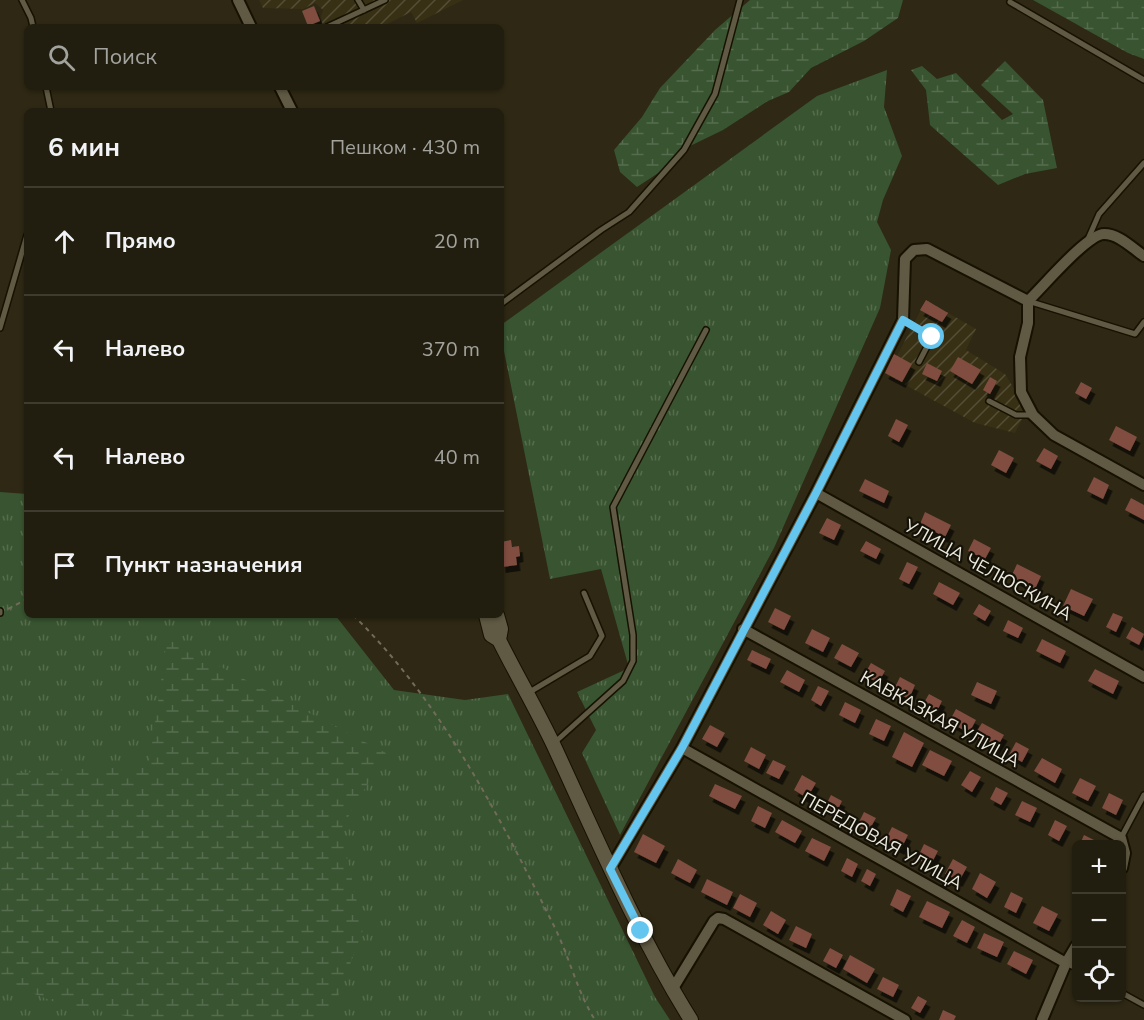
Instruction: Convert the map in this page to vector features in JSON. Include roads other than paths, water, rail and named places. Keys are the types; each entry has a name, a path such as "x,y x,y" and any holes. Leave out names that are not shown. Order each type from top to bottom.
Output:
{"street":[{"path":"238,0 250,24"},
{"path":"282,90 290,108"},
{"path":"1144,256 1118,238 1102,234 1087,241 1028,301 1028,323 1020,357 1021,392 1033,415 1054,435 1144,485"},
{"path":"610,869 682,748 816,493 903,320 905,259 914,250 927,249 1028,301"},
{"name":"УЛИЦА ЧЕЛЮСКИНА","path":"816,493 1144,677"},
{"path":"487,618 491,635 499,640 552,744 610,869 672,990 691,1020"},
{"path":"497,618 501,630 499,640"},
{"name":"КАВКАЗКАЯ УЛИЦА","path":"743,629 1121,838"},
{"name":"ПЕРЕДОВАЯ УЛИЦА","path":"682,748 1066,963"},
{"path":"672,990 718,918 724,919 905,1020"},
{"path":"1042,1020 1066,963 1076,948"}],"lane":[{"path":"22,0 32,18 33,24"},
{"path":"358,0 363,10"},
{"path":"333,24 385,0"},
{"path":"504,302 629,212 684,150 715,94 740,0"},
{"path":"1010,2 1144,80"},
{"path":"47,90 50,108"},
{"path":"1087,241 1099,214 1144,163"},
{"path":"0,328 24,245"},
{"path":"1028,301 1135,334 1144,322"},
{"path":"903,320 932,337 919,362"},
{"path":"552,744 623,681 633,661 633,635 613,507 706,330"},
{"path":"989,401 1016,415 1033,415"},
{"path":"527,694 590,656 602,636 584,593"},
{"path":"1121,838 1144,795"},
{"path":"1066,963 1072,966"},
{"path":"1126,995 1144,1005"}]}
